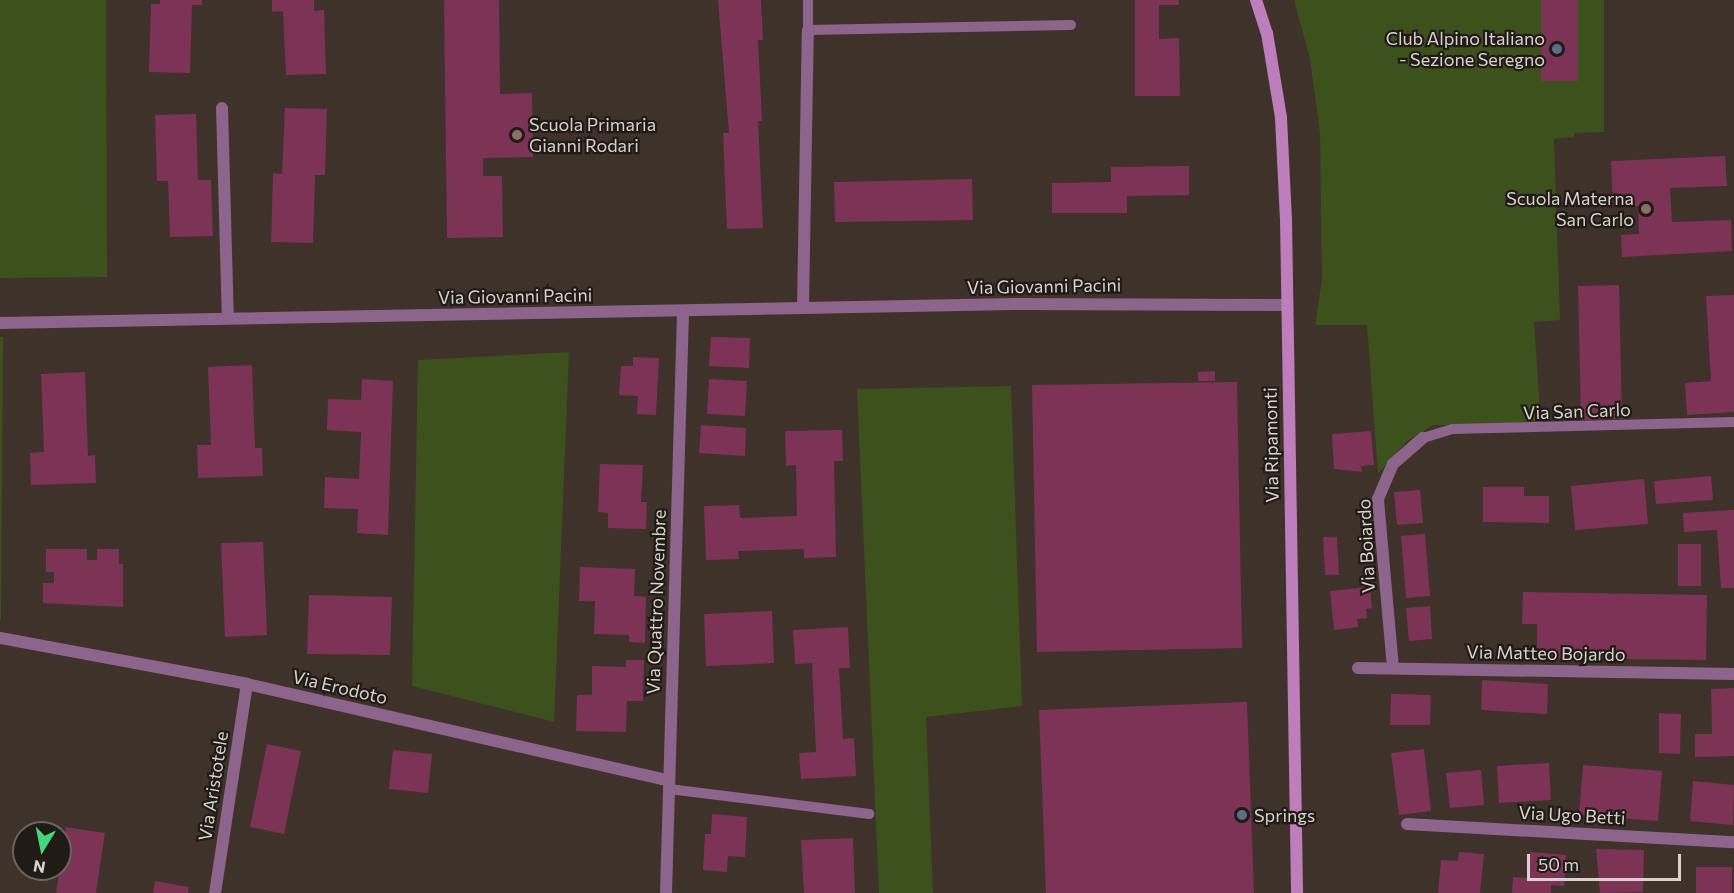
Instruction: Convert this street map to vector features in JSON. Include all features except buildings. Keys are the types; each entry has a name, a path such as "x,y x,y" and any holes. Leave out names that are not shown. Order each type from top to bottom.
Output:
{"street":[{"name":"Via Ripamonti","path":"1256,0 1267,33 1281,118 1297,893"},
{"path":"803,307 808,30"},
{"path":"222,108 228,318"},
{"name":"Via Giovanni Pacini","path":"0,323 683,312 803,307 1286,305"},
{"name":"Via Quattro Novembre","path":"666,893 683,312"},
{"name":"Via Boiardo","path":"1393,668 1378,499 1393,464 1423,438"},
{"name":"Via Erodoto","path":"0,638 247,684 669,785"},
{"name":"Via Matteo Bojardo","path":"1358,668 1734,674"},
{"name":"Via Aristotele","path":"215,893 247,684"},
{"name":"Via Ugo Betti","path":"1407,824 1734,842"}],"lane":[{"path":"808,0 808,30 1071,25"},
{"name":"Via San Carlo","path":"1423,438 1452,429 1734,422"},
{"path":"669,785 869,814"}],"green space":[{"path":"0,0 106,0 107,277 0,278"},
{"path":"1294,0 1604,0 1604,132 1574,133 1574,137 1554,139 1560,320 1534,322 1541,425 1433,425 1406,442 1378,474 1367,325 1315,325 1322,279 1320,133 1310,59"},
{"path":"0,337 3,337 1,620 0,620"},
{"path":"569,352 554,722 412,686 418,360"},
{"path":"1011,386 1022,706 926,717 933,893 879,893 857,389"}],"place":[{"name":"Club Alpino Italiano - Sezione Seregno","path":"1557,49"},
{"name":"Scuola Primaria Gianni Rodari","path":"517,135"},
{"name":"Scuola Materna San Carlo","path":"1646,209"},
{"name":"Springs","path":"1242,815"}]}
